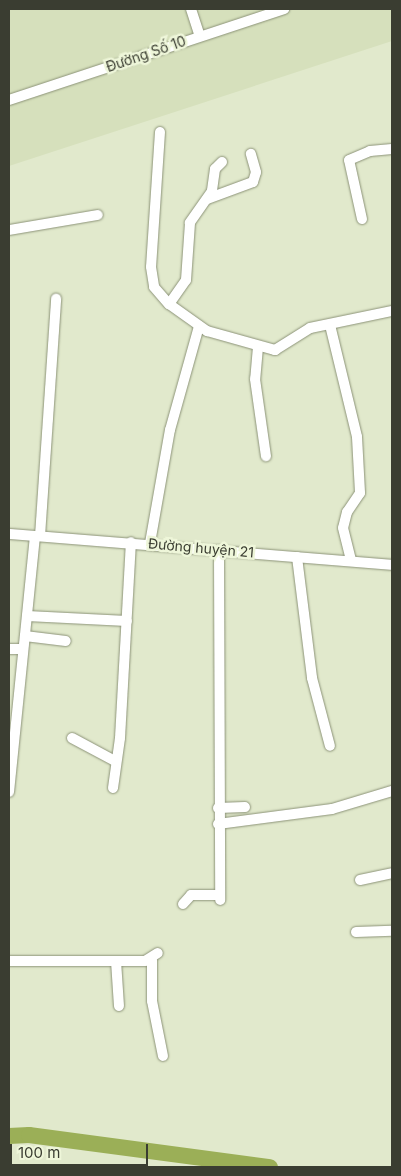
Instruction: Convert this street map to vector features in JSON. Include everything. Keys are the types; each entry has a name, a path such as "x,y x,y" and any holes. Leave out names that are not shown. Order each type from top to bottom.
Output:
{"street":[{"path":"191,9 200,36"},
{"name":"Đường Số 10","path":"9,100 284,9"},
{"path":"160,132 151,267 154,287 169,304 199,326 258,347 282,348 303,331 392,311"},
{"path":"362,218 349,160 370,152 392,149"},
{"path":"207,198 253,182 256,172 251,154"},
{"path":"169,304 184,286 190,223 207,198 215,169 222,162"},
{"path":"9,230 98,215"},
{"path":"9,792 11,754 37,536 56,299"},
{"path":"330,325 357,437 360,493 347,512 343,528 351,561"},
{"path":"150,544 170,430 199,326"},
{"path":"258,347 255,380 266,456"},
{"name":"Đường huyện 21","path":"9,534 131,542 392,564"},
{"path":"112,788 120,738 131,542"},
{"path":"183,904 191,895 220,898 218,824 219,550"},
{"path":"297,557 312,678 330,746"},
{"path":"27,616 126,621"},
{"path":"25,636 66,641"},
{"path":"9,649 23,649"},
{"path":"72,738 115,761"},
{"path":"218,824 332,809 392,791"},
{"path":"218,808 246,807"},
{"path":"360,880 392,873"},
{"path":"356,932 392,931"},
{"path":"9,961 116,961 155,957 151,995 163,1056"},
{"path":"116,961 118,1006"}],"shaded area":[{"path":"9,9 392,9 392,41 9,166"}],"waterway":[{"path":"9,1136 29,1135 270,1167"}]}
